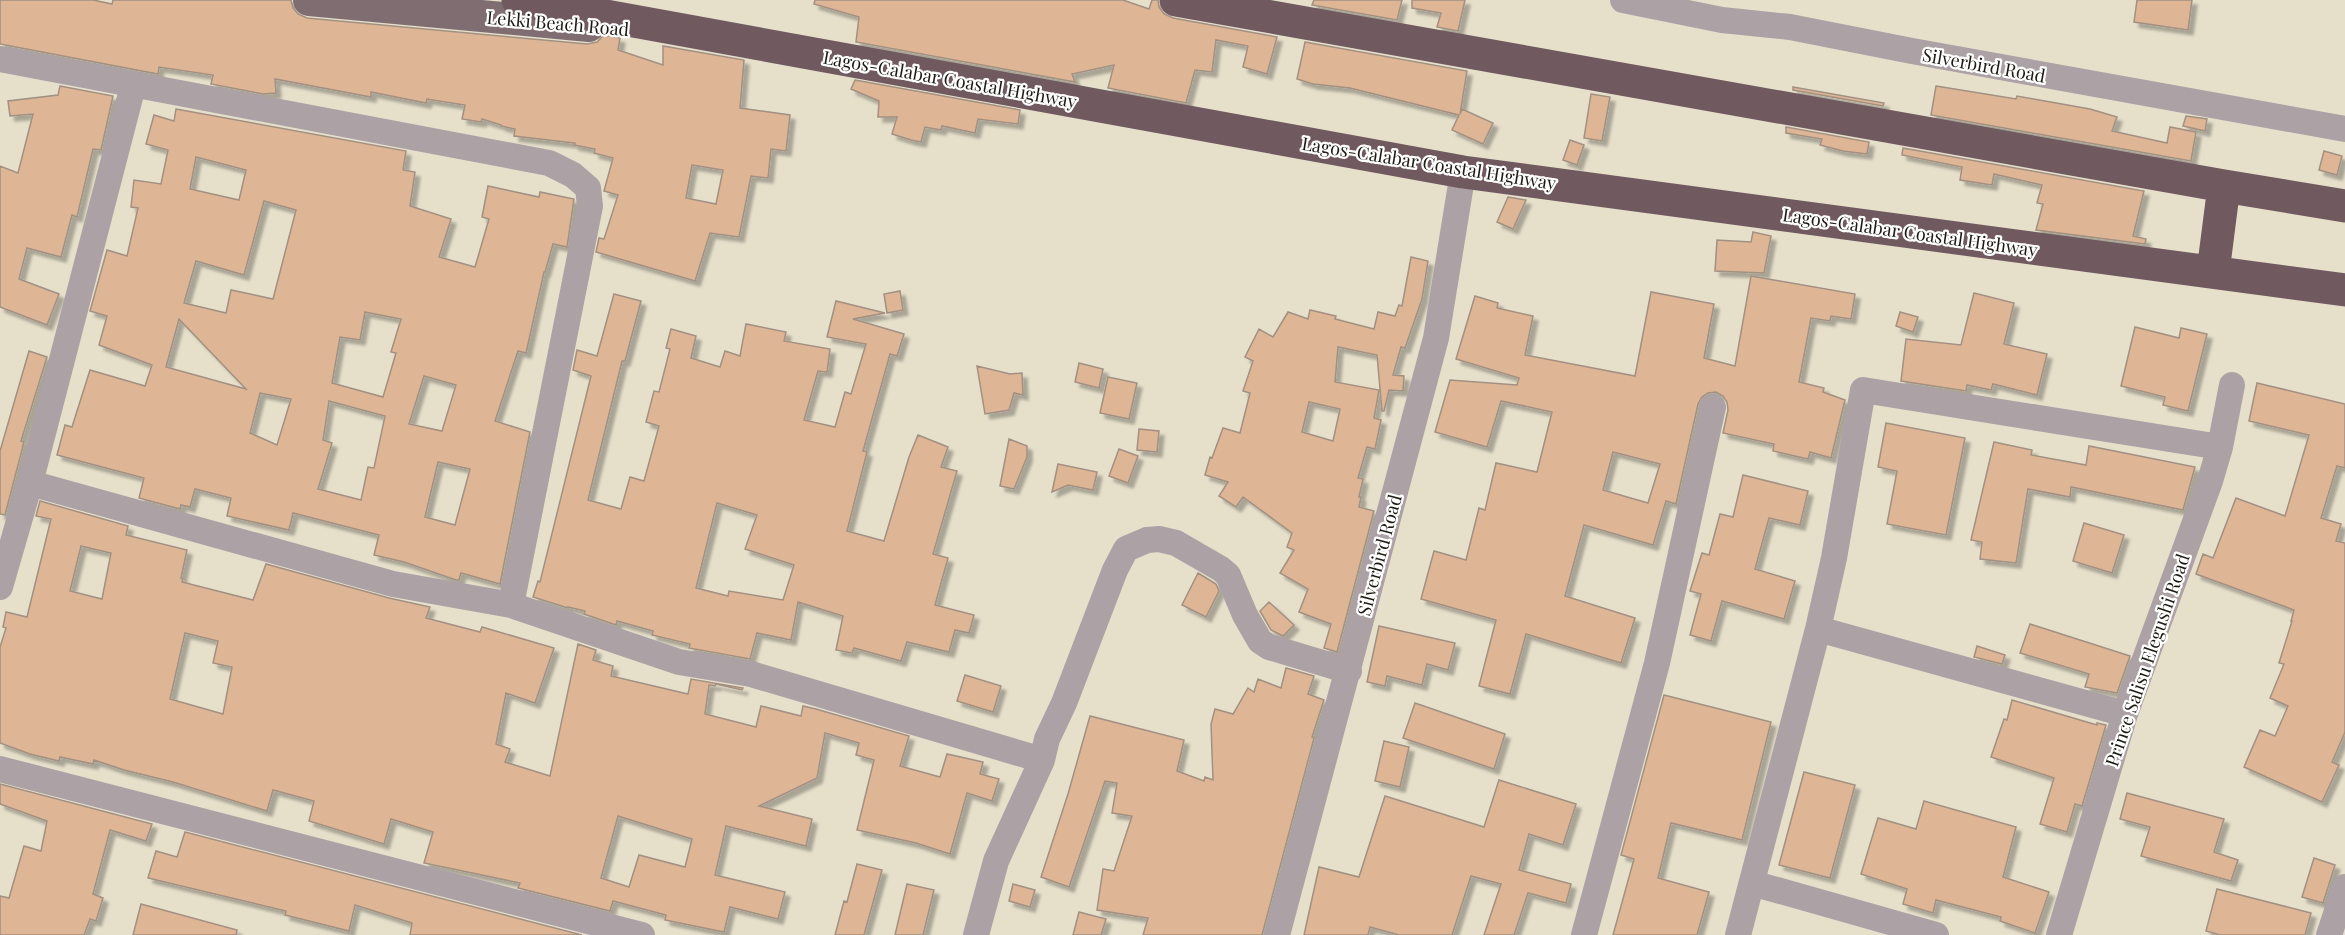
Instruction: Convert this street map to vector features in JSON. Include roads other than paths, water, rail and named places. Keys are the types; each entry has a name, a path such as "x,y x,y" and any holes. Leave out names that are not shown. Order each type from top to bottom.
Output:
{"highway":[{"name":"Lagos-Calabar Coastal Highway","path":"518,0 1463,172 2345,290"},
{"path":"1176,0 2345,206"},
{"path":"2213,272 2224,186"}],"main road":[{"name":"Lekki Beach Road","path":"309,0 735,39"}],"street":[{"name":"Silverbird Road","path":"1623,0 1722,20 1790,27 2345,129"},
{"path":"0,59 549,163 573,175 588,188 590,206 512,604"},
{"path":"0,587 30,483 133,86"},
{"name":"Silverbird Road","path":"1277,935 1436,338 1463,172"},
{"name":"Prince Salisu Elegushi Road","path":"2059,935 2125,714 2210,481 2220,447 2232,385"},
{"path":"1738,935 1818,629 1834,558 1863,390 2220,447"},
{"path":"1584,935 1657,663 1713,407"},
{"path":"30,483 393,584 512,604 679,662 751,674 1042,760"},
{"path":"976,935 996,861 1042,760 1047,739 1081,661 1119,560 1126,549 1147,540 1159,539 1176,543 1201,556 1228,575 1245,615 1260,641 1269,647 1349,671"},
{"path":"1818,629 2125,714"},
{"path":"0,769 642,935"},
{"path":"1752,883 1936,935"},
{"path":"2329,935 2345,887"}]}
